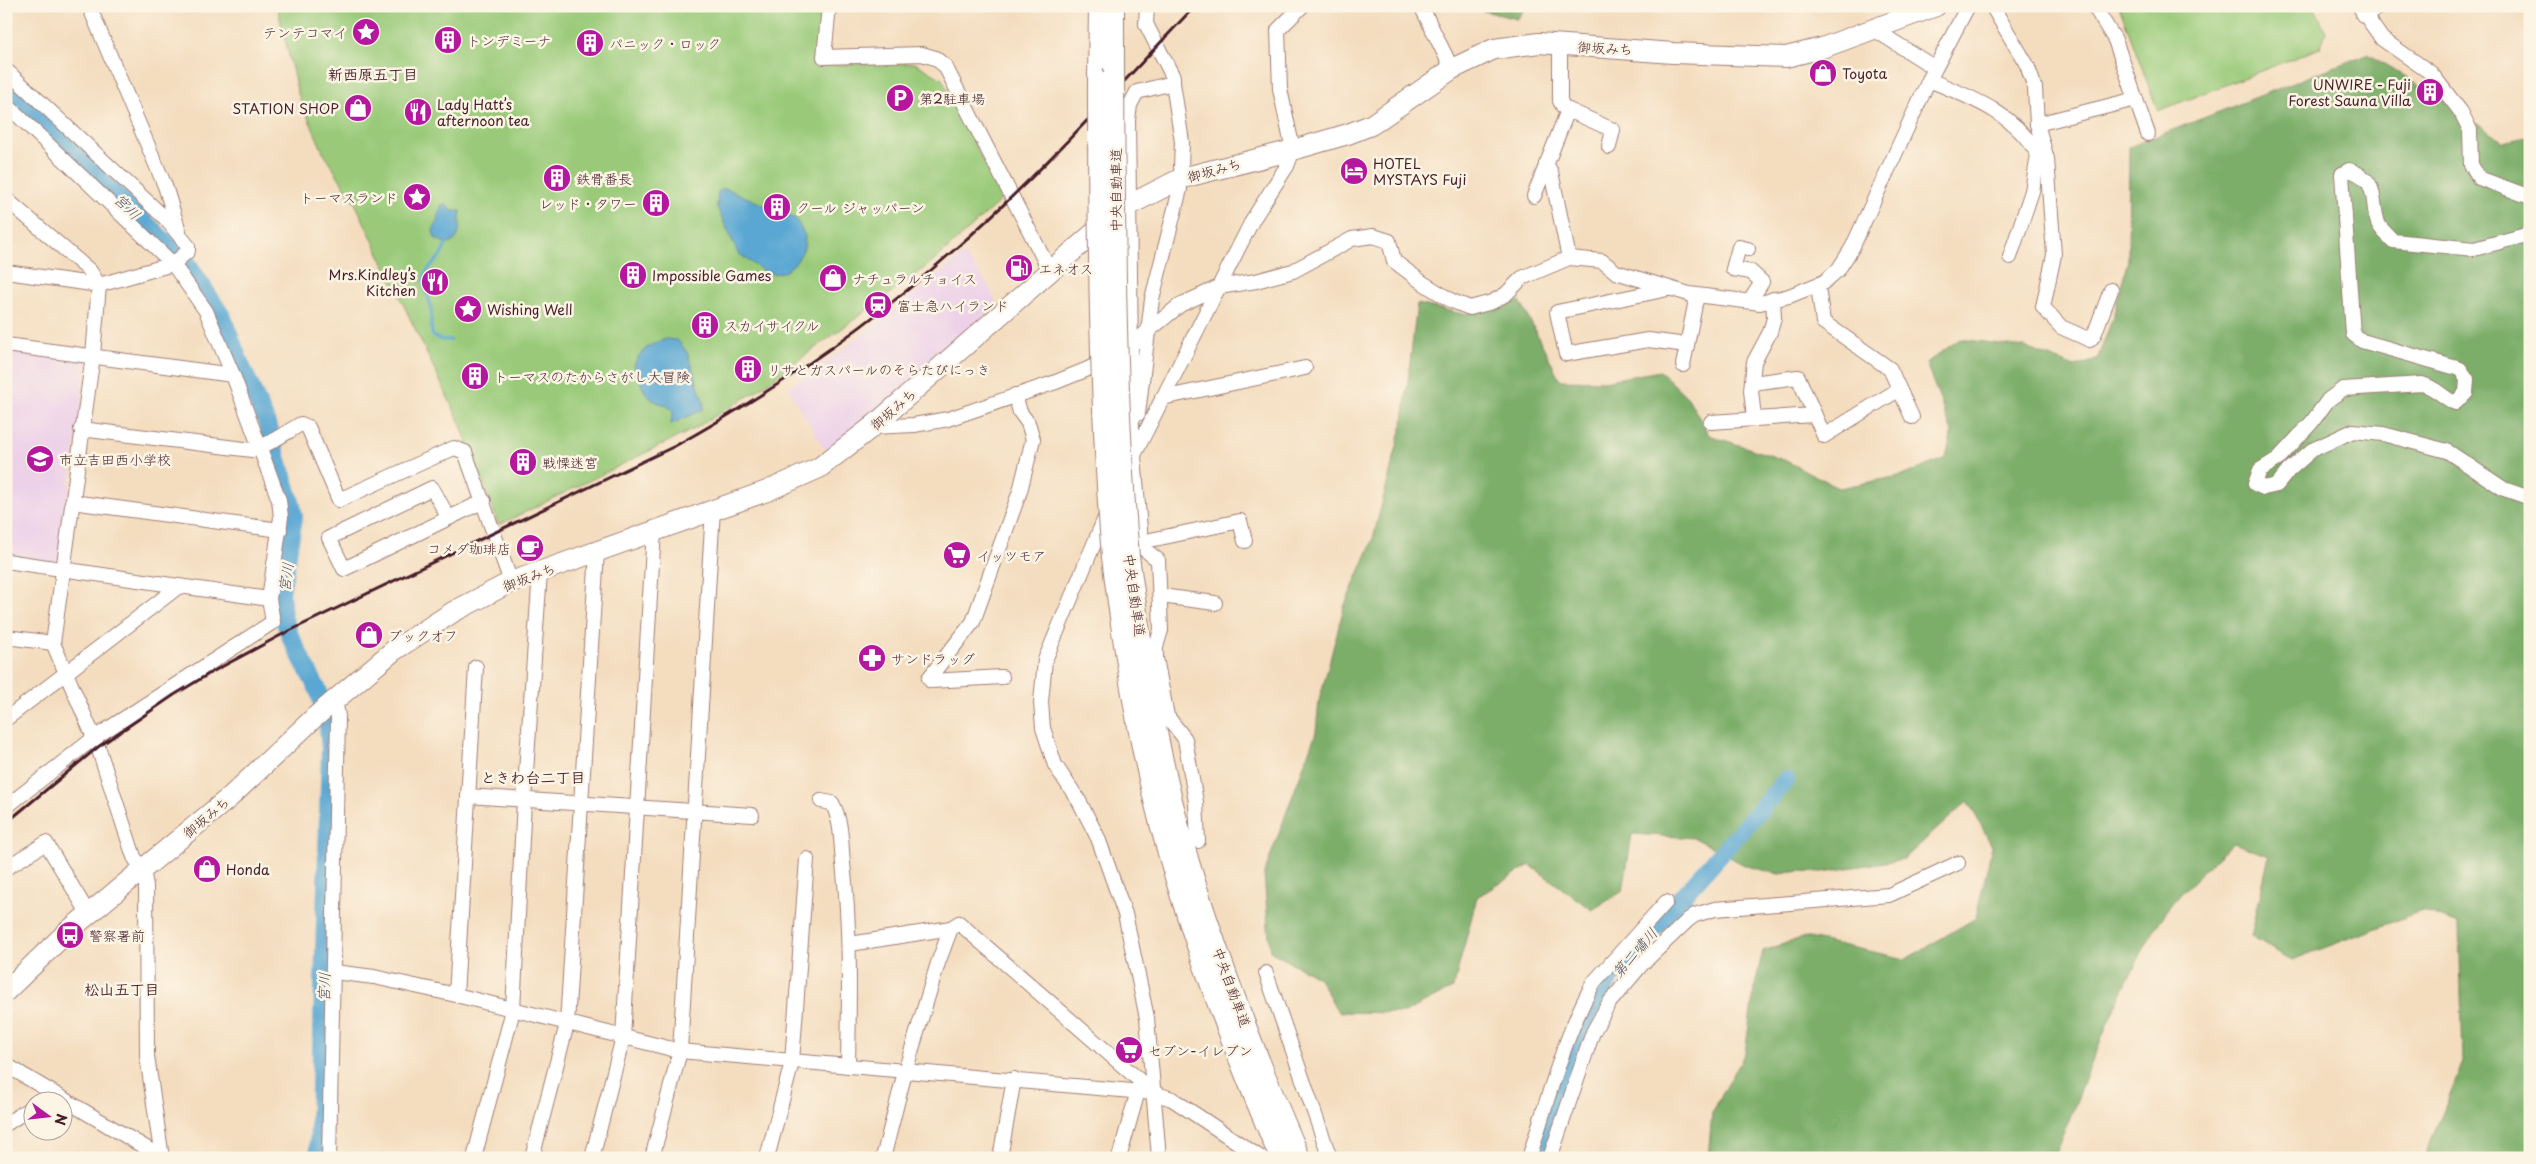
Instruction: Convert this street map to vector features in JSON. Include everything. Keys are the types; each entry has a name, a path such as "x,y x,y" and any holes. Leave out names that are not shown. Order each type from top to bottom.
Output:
{"highway":[{"name":"中央自動車道","path":"1099,6 1100,370 1104,463 1127,552 1149,689 1182,837 1223,966 1268,1083 1300,1158"},
{"name":"中央自動車道","path":"1114,6 1117,360 1121,462 1142,748 1178,887 1203,964 1243,1070 1280,1158"},
{"name":"御坂みち","path":"6,990 88,913 230,798 326,707 393,651 432,624 511,582 767,491 819,468 872,427 1129,205 1182,178 1292,150 1348,134 1371,125 1452,70 1494,49 1539,42 1673,53 1786,57 1805,54 1875,30 1936,6"}],"street":[{"path":"89,6 164,186 180,237"},
{"path":"829,6 824,57 922,54 935,58 945,66 1051,273"},
{"path":"1147,6 1146,24 1173,78 1182,142 1181,168"},
{"path":"1159,1158 1147,1018 1125,914 1098,838 1079,801 1055,765 1048,748 1042,728 1041,702 1045,660 1133,454 1253,219 1287,166 1292,150 1280,89 1278,30 1302,6"},
{"path":"1421,6 1452,70"},
{"path":"872,427 914,425 948,419 1088,370 1131,345 1180,305 1219,287 1256,281 1293,271 1352,240 1373,236 1389,241 1394,261 1423,283 1452,301 1470,308 1492,302 1506,294 1522,278 1568,258 1602,261 1616,272 1697,295 1750,301 1760,302 1818,286 1838,270 1852,248 1932,74 1968,6"},
{"path":"1992,6 2027,65 2035,88 2037,124 2047,159 2054,255 2044,307 2061,327 2090,340 2111,290"},
{"path":"2094,6 2115,40 2148,134"},
{"path":"2381,6 2361,11 2382,39 2431,73 2462,112 2470,130 2472,165 2479,178 2530,197"},
{"path":"1875,30 1932,74 1980,101 2015,125 2038,155 2032,191 2010,257"},
{"path":"1560,45 1560,101 1564,108 1612,130 1609,147"},
{"path":"6,70 166,219 188,246 188,251 174,263 99,285 6,272"},
{"path":"1127,552 1133,454 1129,205 1130,105 1137,92 1174,83"},
{"path":"2037,124 2136,99"},
{"path":"6,104 174,263 206,311 233,374 261,448 279,500 281,517 269,598 273,622 94,738 6,807"},
{"path":"1534,196 1568,110"},
{"path":"1546,164 1551,172 1568,258"},
{"path":"2530,234 2474,249 2393,241 2378,225 2373,189 2361,174 2349,170 2342,174 2353,334 2362,341 2460,369 2467,378 2466,393 2455,403 2444,398 2435,387 2422,384 2343,388 2328,400 2312,422 2278,460 2260,470 2255,484 2264,488 2277,485 2289,470 2312,450 2353,430 2383,434 2447,451 2504,490 2530,498"},
{"path":"1132,431 1140,407 1152,299 1180,189"},
{"path":"6,199 90,271 99,285 93,355 81,429 53,643 68,673 94,738 134,857 143,870 146,886 147,1056 162,1157"},
{"path":"1748,249 1739,247 1733,269 1751,272 1762,282 1750,301"},
{"path":"1818,286 1823,322 1890,368 1898,390 1912,416"},
{"path":"1672,289 1557,312 1566,354 1648,340 1687,345"},
{"path":"1684,365 1697,295"},
{"path":"1754,418 1752,383 1754,362 1764,345 1774,318 1773,299"},
{"path":"6,345 233,374"},
{"path":"1162,398 1305,368"},
{"path":"1752,383 1798,376 1824,436 1898,390"},
{"path":"1002,677 932,681 929,678 973,622 1020,491 1033,439 1028,423 1020,412 1015,395"},
{"path":"1711,422 1814,415"},
{"path":"81,429 261,448 278,435 301,424 308,427 339,500 454,448 465,452 484,501 511,582"},
{"path":"448,517 432,488 329,538 344,569 484,501"},
{"path":"72,502 280,530"},
{"path":"652,1158 680,1051 713,509"},
{"path":"1127,552 1240,521 1245,541"},
{"path":"592,1158 623,1037 654,532"},
{"path":"1127,552 1144,549 1158,560 1161,630 1156,658 1167,716 1185,739 1196,802 1198,842"},
{"path":"532,1158 567,1024 597,552"},
{"path":"6,561 178,587 269,598"},
{"path":"474,1158 513,1010 524,801 540,572"},
{"path":"9,715 68,673 178,587"},
{"path":"1160,596 1215,603"},
{"path":"6,637 53,643"},
{"path":"456,995 476,667"},
{"path":"326,707 338,717 329,1158"},
{"path":"468,796 582,805 752,814"},
{"path":"821,801 832,803 839,820 850,944 848,1066"},
{"path":"6,868 46,843 88,913"},
{"path":"767,1158 792,1062 807,859"},
{"path":"1550,1158 1593,1032 1609,1003 1653,953 1694,915 1715,909 1889,896 1958,863"},
{"path":"1531,1157 1567,1044 1590,990 1666,902"},
{"path":"850,944 951,928 959,923 1141,1079 1154,1093"},
{"path":"883,1158 905,1072 951,928"},
{"path":"334,972 374,978 456,995 680,1051 905,1072 1014,1079 1154,1093 1172,1099 1261,1158"},
{"path":"1266,973 1330,1158"},
{"path":"6,1065 162,1157"},
{"path":"1000,1158 1014,1079"},
{"path":"1119,1158 1138,1092"},
{"path":"6,1124 22,1114"}],"shaded area":[{"path":"964,254 988,285 997,305 847,436 826,451 788,388 828,361"},
{"name":"市立吉田西小学校","path":"6,350 87,360 59,566 6,558"}],"green space":[{"name":"富士急ハイランド","path":"277,6 822,6 817,65 915,63 942,79 1002,199 934,261 755,392 692,430 499,525 460,423 356,205 323,152 298,94"},
{"path":"1480,6 1527,6 1517,19 1480,10"},
{"path":"2119,6 2314,6 2326,32 2320,48 2158,111"},
{"path":"2367,54 2432,92 2503,142 2530,136 2530,1158 2424,1158 2463,1062 2459,924 2422,911 2292,960 2251,937 2269,856 2233,843 2174,902 2158,924 2142,952 2114,1009 2054,1158 1708,1158 1712,1113 1745,1053 1754,989 1763,951 1804,937 1906,959 1976,918 1992,846 1968,801 1904,859 1823,872 1801,871 1779,874 1746,866 1695,838 1632,834 1623,891 1592,910 1530,865 1477,897 1453,988 1404,1013 1338,1012 1319,978 1270,951 1264,874 1316,732 1319,701 1344,607 1372,542 1403,423 1417,304 1463,314 1520,301 1560,380 1604,381 1660,371 1688,398 1709,435 1784,460 1840,488 1904,475 1946,458 1952,432 1926,363 1960,339 2025,347 2074,367 2097,360 2112,320 2128,260 2129,147"}],"water":[{"path":"725,188 796,219 805,236 804,248 797,261 786,271 774,274 763,271 738,253 717,207 718,192"},
{"path":"442,205 446,205 452,211 461,211 459,234 449,244 436,239 433,232"},
{"path":"666,339 677,340 687,352 704,403 703,410 671,424 673,411 646,394 634,366 642,352 655,343"}],"waterway":[{"name":"宮川","path":"6,87 188,264 223,318 240,363 266,421 292,505 294,517 281,593 283,617 291,638 319,692 328,726 330,749 318,1158"},
{"path":"446,244 442,254 427,271 424,284 431,305 433,336 441,340 451,340"},
{"name":"第二嘯川","path":"1538,1158 1588,1015 1611,977 1786,780"}],"railway":[{"path":"6,823 98,747 174,695 212,672 281,635 675,446 748,403 854,332 921,279 1016,193 1077,132 1195,6"}],"place":[{"name":"テンテコマイ","path":"366,32"},
{"name":"トンデミーナ","path":"448,40"},
{"name":"パニック・ロック","path":"590,43"},
{"name":"Toyota","path":"1823,73"},
{"name":"UNWIRE - Fuji Forest Sauna Villa","path":"2430,92"},
{"name":"第2駐車場","path":"900,98"},
{"name":"STATION SHOP","path":"358,108"},
{"name":"Lady Hatt’s afternoon tea","path":"418,112"},
{"name":"HOTEL MYSTAYS Fuji","path":"1354,171"},
{"name":"鉄骨番長","path":"557,178"},
{"name":"トーマスランド","path":"417,197"},
{"name":"レッド・タワー","path":"656,203"},
{"name":"クール ジャッパーン","path":"777,207"},
{"name":"エネオス","path":"1019,268"},
{"name":"Impossible Games","path":"633,275"},
{"name":"ナチュラルチョイス","path":"833,278"},
{"name":"Mrs.Kindley’s Kitchen","path":"435,282"},
{"name":"富士急ハイランド","path":"878,305"},
{"name":"Wishing Well","path":"468,309"},
{"name":"スカイサイクル","path":"705,325"},
{"name":"リサとガスパールのそらたびにっき","path":"748,369"},
{"name":"トーマスのたからさがし大冒険","path":"475,376"},
{"name":"市立吉田西小学校","path":"40,459"},
{"name":"戦慄迷宮","path":"523,462"},
{"name":"コメダ珈琲店","path":"530,548"},
{"name":"イッツモア","path":"957,555"},
{"name":"ブックオフ","path":"369,635"},
{"name":"サンドラッグ","path":"872,658"},
{"name":"Honda","path":"207,869"},
{"name":"警察署前","path":"70,935"},
{"name":"セブン-イレブン","path":"1129,1050"}],"district":[{"name":"新西原五丁目","path":"373,73"},
{"name":"ときわ台二丁目","path":"533,776"},
{"name":"松山五丁目","path":"122,988"}]}
